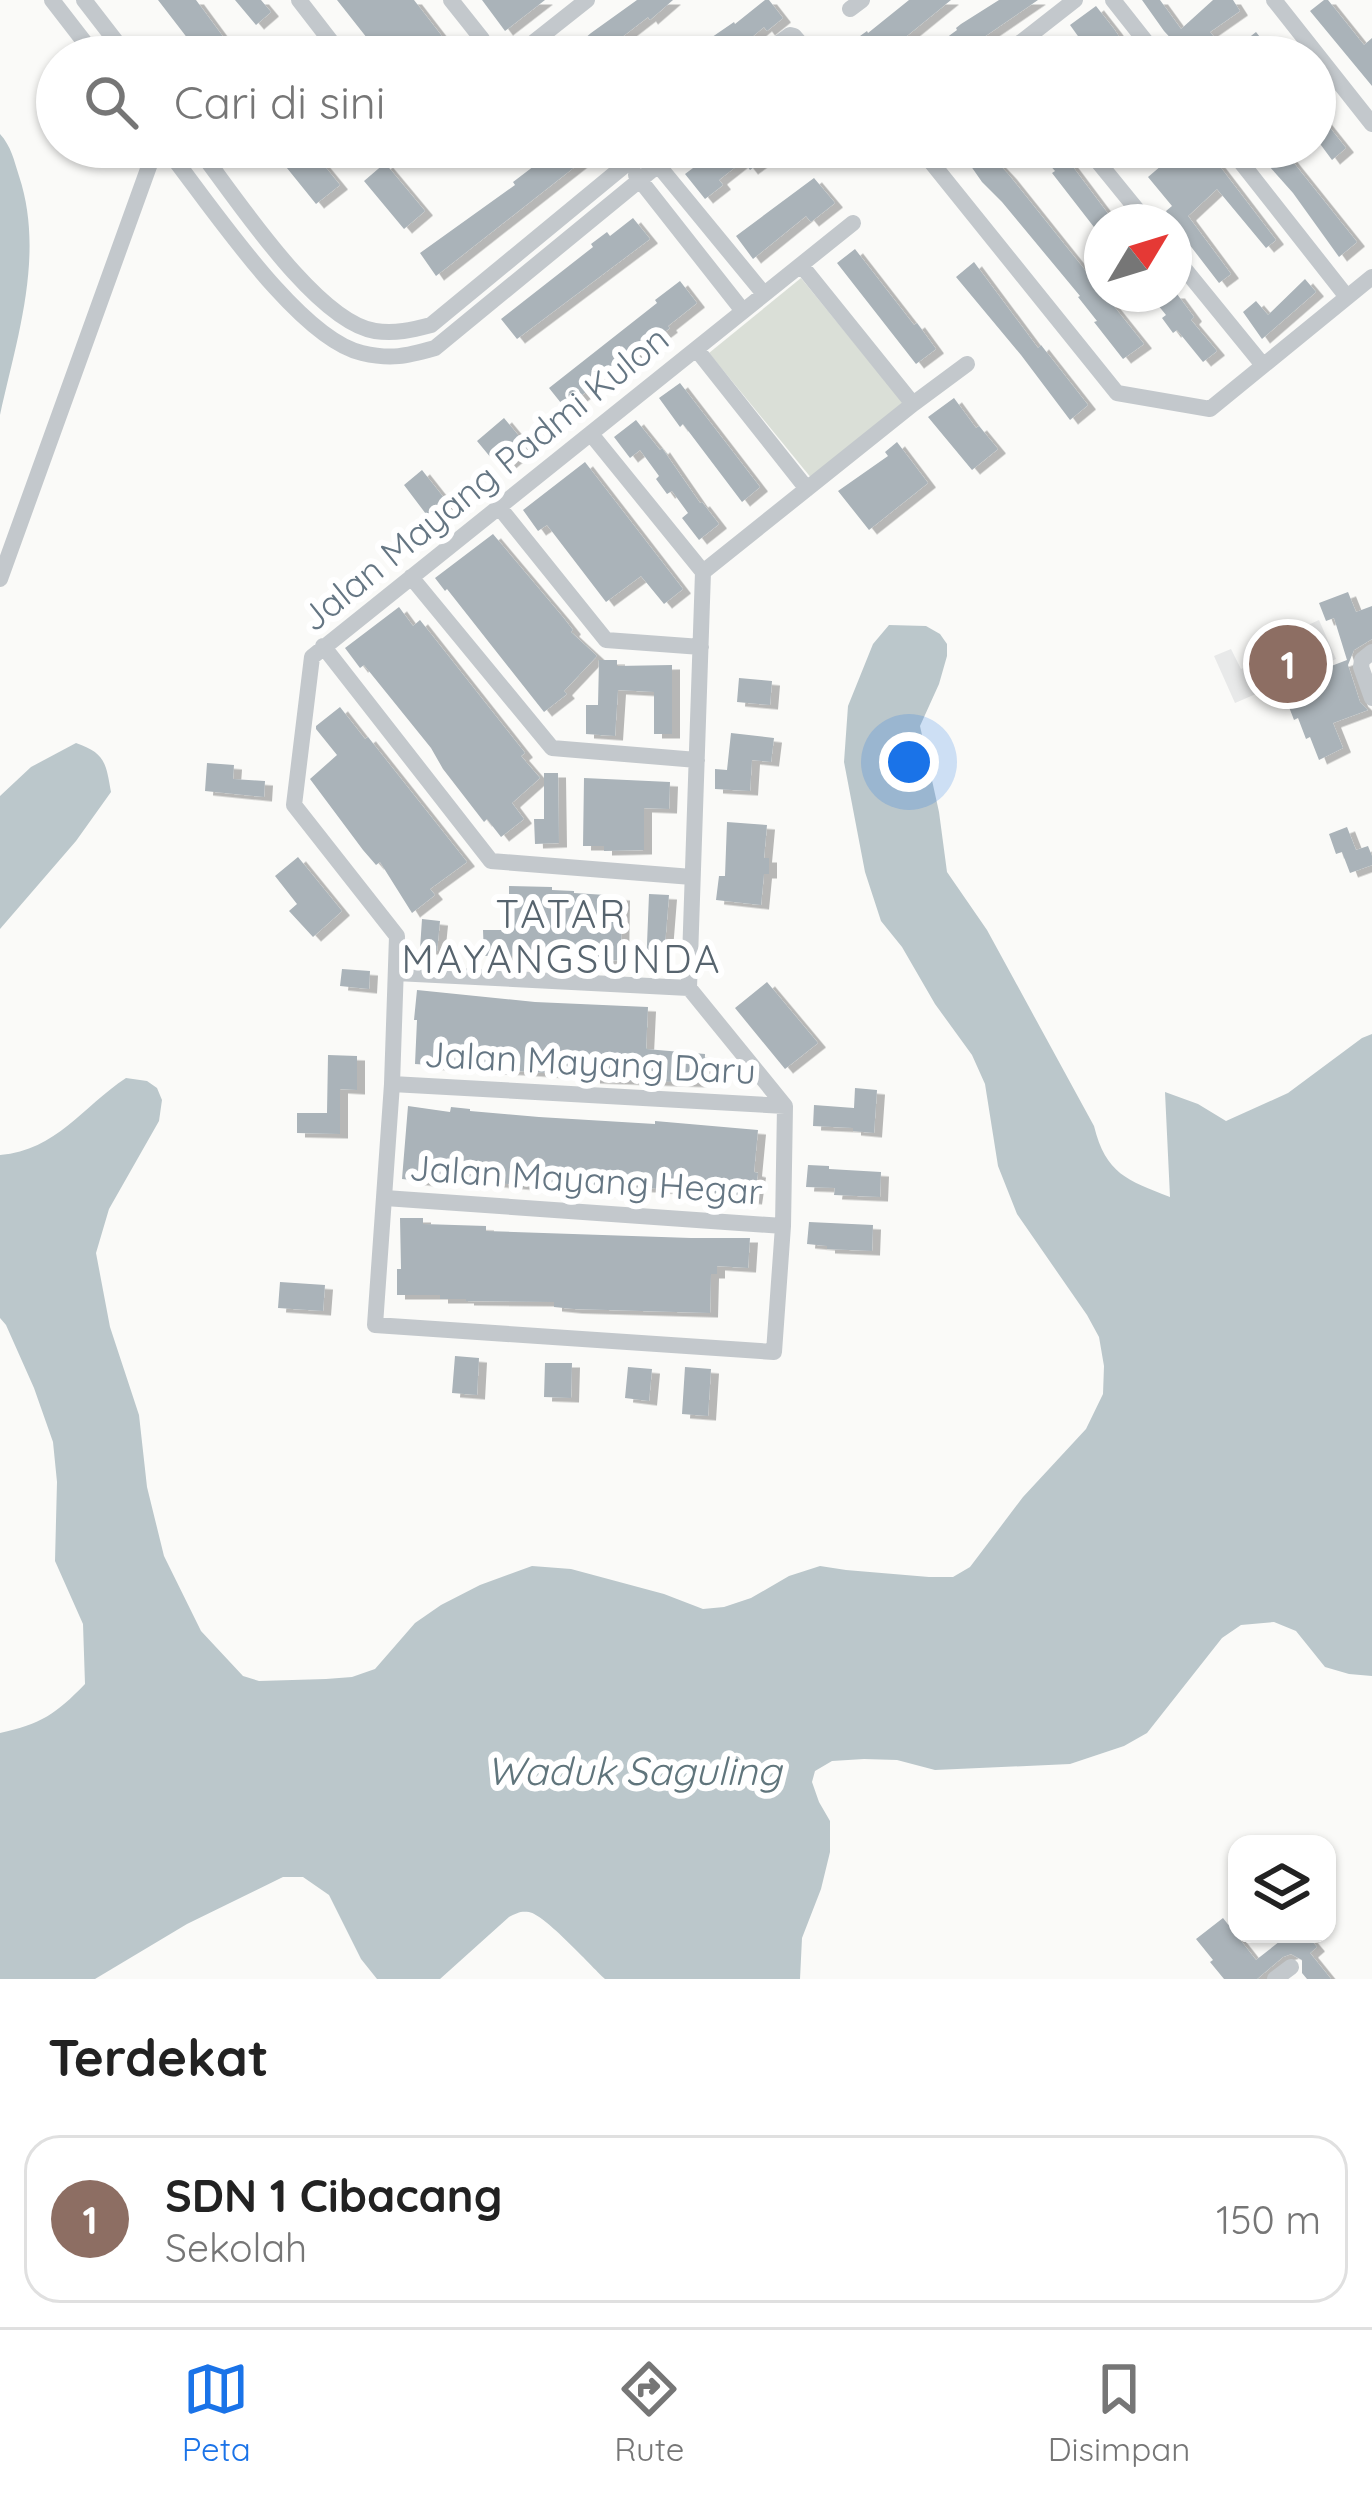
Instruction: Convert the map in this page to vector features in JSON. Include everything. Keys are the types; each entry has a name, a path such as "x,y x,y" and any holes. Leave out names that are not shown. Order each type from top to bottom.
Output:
{"street":[{"path":"52,0 80,36"},
{"path":"84,0 112,36"},
{"path":"298,0 327,36"},
{"path":"451,0 480,36"},
{"path":"542,36 587,0"},
{"path":"1031,36 1076,0"},
{"path":"1113,0 1141,36"},
{"path":"1274,0 1302,36"},
{"path":"1336,78 1372,124"},
{"path":"0,579 148,168"},
{"path":"181,168 278,292 316,329 357,352 398,358 435,348 655,168"},
{"path":"213,168 295,275 338,316 372,331 405,332 430,325 622,168"},
{"path":"630,168 742,311"},
{"path":"659,168 764,294"},
{"path":"936,168 1117,393 1210,409 1372,277"},
{"path":"1103,168 1132,204"},
{"path":"1246,168 1347,297"},
{"name":"Jalan Mayang Padmi Kulon","path":"783,1226 774,1352 375,1325 397,935 294,805 312,657 853,224"},
{"path":"262,272 281,256"},
{"path":"801,265 913,404"},
{"path":"1192,278 1262,364"},
{"path":"698,350 807,488"},
{"path":"703,572 967,364"},
{"path":"591,434 703,572 689,988 785,1106 783,1226"},
{"path":"499,507 606,640 701,647"},
{"path":"412,577 552,748 697,760"},
{"path":"323,646 491,861 692,878"},
{"path":"1372,652 1361,660 1372,698"},
{"path":"396,973 689,988"},
{"name":"Jalan Mayang Daru","path":"392,1084 785,1106"},
{"name":"Jalan Mayang Hegar","path":"385,1198 783,1226"},
{"path":"1275,1979 1291,1967"}],"shaded area":[{"path":"801,278 904,404 812,479 709,353"},
{"path":"1319,620 1336,659 1235,703 1214,656 1231,649 1241,669 1302,643 1297,630"}],"water":[{"path":"0,134 10,148 26,206 29,266 0,415"},
{"name":"Waduk Saguling","path":"889,625 926,626 947,644 939,684 920,726 947,872 987,930 1094,1126 1105,1155 1120,1173 1170,1197 1165,1092 1226,1121 1288,1093 1372,1034 1372,1676 1325,1667 1296,1631 1274,1622 1241,1625 1222,1638 1147,1733 1070,1764 935,1770 897,1760 832,1761 815,1771 812,1782 830,1821 830,1852 802,1938 800,1979 605,1979 546,1922 526,1912 509,1917 440,1979 377,1979 361,1959 329,1895 303,1877 283,1877 187,1924 95,1979 0,1979 0,1733 47,1716 85,1684 83,1624 55,1561 53,1442 34,1388 0,1318 0,1155 53,1136 126,1078 147,1081 162,1100 159,1121 109,1209 96,1253 110,1327 139,1415 147,1487 164,1556 201,1631 243,1676 259,1681 326,1679 375,1669 415,1623 441,1605 532,1566 571,1569 703,1609 751,1598 789,1576 820,1566 953,1577 970,1567 1023,1497 1086,1429 1103,1394 1099,1337 1017,1214 998,1166 985,1084 972,1055 881,921 865,872 844,762 848,706 873,644"},
{"path":"76,743 103,760 111,792 76,841 0,929 0,796 31,767"}],"building":[{"path":"158,0 196,0 223,36 186,36"},
{"path":"235,0 261,0 271,12 256,25"},
{"path":"337,0 414,0 442,36 365,36"},
{"path":"482,0 545,0 505,31"},
{"path":"637,0 673,0 623,36 588,36"},
{"path":"765,0 783,18 753,36 714,36"},
{"path":"909,0 951,0 907,36 860,36"},
{"path":"999,0 1038,0 985,36 949,36"},
{"path":"1142,0 1160,0 1181,29 1213,0 1233,0 1240,11 1210,32 1213,36 1169,36"},
{"path":"1328,0 1364,45 1372,38 1372,86 1336,42 1336,36 1331,36 1310,11"},
{"path":"1096,6 1119,36 1078,36 1070,25"},
{"path":"1336,135 1346,148 1336,157"},
{"path":"287,168 326,168 340,185 316,204"},
{"path":"379,168 389,168 425,211 404,229 364,181"},
{"path":"531,168 573,168 436,276 420,253"},
{"path":"693,168 734,168 705,199 685,174"},
{"path":"972,168 1002,168 1009,175 1084,269 1084,305 1080,296"},
{"path":"1052,168 1074,168 1101,204 1084,204 1084,214"},
{"path":"1159,168 1221,168 1276,240 1266,248 1217,189 1192,212 1192,204 1170,204 1148,177"},
{"path":"1271,168 1298,168 1357,242 1339,257"},
{"path":"814,178 835,203 811,222 806,216 753,259 736,236"},
{"path":"633,218 650,239 517,339 501,319 591,244"},
{"path":"1192,221 1231,274 1219,283 1192,248"},
{"path":"855,249 936,349 916,364 837,263"},
{"path":"974,262 1088,405 1070,420 956,277"},
{"path":"1305,279 1316,292 1262,339 1243,312 1256,301 1268,315"},
{"path":"680,281 697,303 565,408 549,388"},
{"path":"1090,312 1118,312 1144,344 1123,359"},
{"path":"1164,312 1190,312 1191,320 1217,351 1203,362 1177,330 1173,333 1162,318"},
{"path":"680,383 760,487 742,502 659,398"},
{"path":"954,398 998,449 972,470 928,417"},
{"path":"504,418 528,447 501,470 477,441"},
{"path":"636,420 719,524 699,540 682,518 688,513 672,491 667,494 640,450 630,458 614,437"},
{"path":"897,442 928,483 869,530 838,491 888,456 885,452"},
{"path":"585,462 683,589 664,604 641,576 606,602 547,525 538,531 523,510"},
{"path":"422,470 448,503 429,518 404,485"},
{"path":"493,534 571,632 597,656 564,691 567,694 544,712 435,578"},
{"path":"1348,592 1356,612 1372,606 1372,639 1354,650 1348,665 1360,702 1368,710 1333,723 1343,748 1319,760 1284,694 1317,682 1313,673 1347,660 1334,618 1326,621 1319,603"},
{"path":"399,607 413,626 420,620 540,778 512,803 524,819 501,837 487,819 484,822 364,665 360,668 345,648"},
{"path":"599,660 617,660 617,666 672,665 672,734 654,734 654,692 618,690 615,736 586,734 586,705 598,705"},
{"path":"739,678 772,681 770,705 737,702"},
{"path":"340,707 467,862 430,889 435,895 412,913 380,862 376,865 363,850 310,779 337,755 316,726"},
{"path":"731,733 774,738 771,762 752,760 750,791 715,789 715,769 727,770"},
{"path":"207,763 234,765 233,779 265,781 264,797 205,791"},
{"path":"544,773 558,773 559,843 535,844 534,819 544,819"},
{"path":"584,778 670,782 669,809 644,808 644,850 604,851 604,846 583,846"},
{"path":"727,822 767,825 764,858 769,858 769,874 764,874 761,905 716,900 719,876 725,876"},
{"path":"1347,827 1356,850 1368,846 1372,856 1372,865 1350,873 1329,834"},
{"path":"298,857 342,911 313,937 289,911 297,904 275,876"},
{"path":"509,886 622,896 621,960 559,962 484,956 483,930 509,930"},
{"path":"649,894 669,895 663,970 646,969"},
{"path":"422,919 440,921 437,951 420,949"},
{"path":"342,969 370,971 369,989 340,986"},
{"path":"767,982 818,1043 785,1069 735,1008"},
{"path":"417,990 648,1007 646,1049 705,1054 704,1083 415,1064"},
{"path":"328,1055 357,1056 357,1090 340,1089 340,1134 297,1133 297,1113 327,1113"},
{"path":"855,1088 877,1090 874,1133 813,1126 814,1105 854,1108"},
{"path":"408,1106 758,1130 754,1200 634,1187 634,1191 607,1189 606,1193 429,1177 429,1182 402,1179"},
{"path":"808,1165 881,1172 880,1197 834,1195 835,1188 806,1187"},
{"path":"400,1218 423,1218 423,1224 486,1226 486,1231 750,1238 748,1268 717,1266 717,1274 711,1274 710,1313 574,1309 554,1307 554,1302 397,1295"},
{"path":"809,1222 873,1225 872,1251 807,1244"},
{"path":"280,1282 325,1285 323,1311 278,1308"},
{"path":"455,1356 479,1358 477,1395 452,1393"},
{"path":"545,1363 572,1363 571,1398 544,1397"},
{"path":"628,1367 652,1369 649,1401 625,1398"},
{"path":"685,1367 711,1369 708,1416 682,1414"},
{"path":"1223,1918 1228,1924 1228,1943 1243,1943 1256,1960 1278,1943 1314,1943 1317,1947 1310,1953 1331,1979 1307,1979 1302,1960 1291,1954 1257,1979 1224,1979 1196,1939"}],"place":[{"name":"SDN 1 Cibacang","path":"1288,664"}],"district":[{"name":"TATAR MAYANGSUNDA","path":"562,936"}]}
